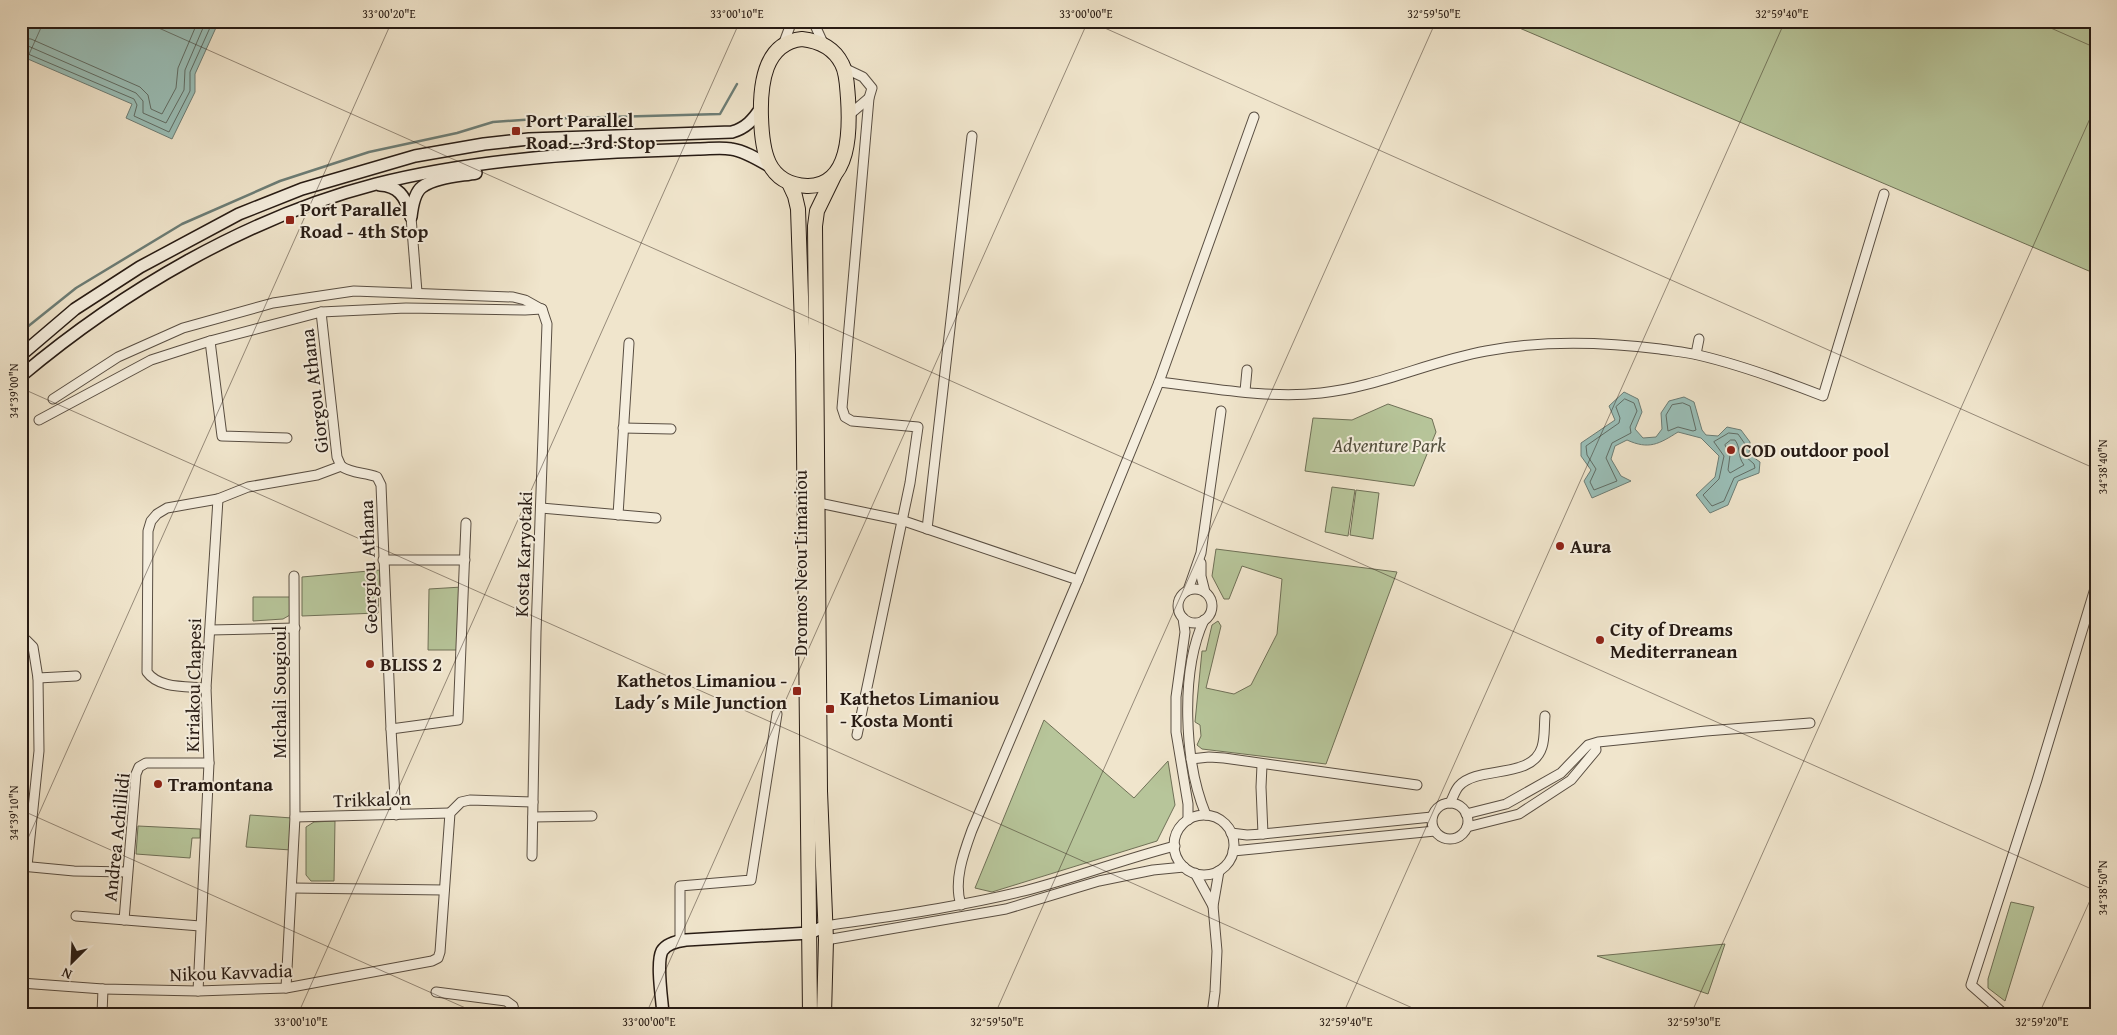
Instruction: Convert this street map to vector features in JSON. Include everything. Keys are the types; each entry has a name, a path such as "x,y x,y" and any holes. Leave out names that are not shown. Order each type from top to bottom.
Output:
{"main road":[{"path":"21,376 122,299 197,256 288,214 375,184 438,171 544,156 731,149 753,157 790,183 808,186 821,183 834,176 845,155 849,115 844,68 836,54 824,45 802,40 783,45 768,63 762,90 761,108 764,154 771,168"},
{"path":"21,355 75,309 140,267 239,214 302,189 414,156 484,144 529,140 732,132 741,129 749,123 761,108"},
{"path":"411,217 413,205 420,190 429,184 544,156"},
{"name":"Dromos Neou Limaniou","path":"824,1014 825,933 820,791 819,503 815,226 817,211 834,176"},
{"name":"Dromos Neou Limaniou","path":"790,183 798,209 803,355 810,1014"},
{"path":"375,184 387,185 400,191 407,202 411,217"},
{"path":"663,1014 660,963 662,951 670,944 680,941 825,933"}],"street":[{"path":"783,45 792,21"},
{"path":"813,21 824,45"},
{"path":"844,68 863,77 872,88 869,98 842,408 845,417 852,421 918,427 910,482 858,735"},
{"path":"849,115 869,98"},
{"path":"961,905 958,897 959,876 972,830 1078,580 1159,382 1254,117"},
{"path":"927,529 972,136"},
{"path":"1159,382 1284,394 1336,391 1380,382 1459,356 1488,350 1552,344 1618,344 1696,354 1757,371 1823,396 1884,194"},
{"path":"411,217 417,292"},
{"path":"53,399 118,356 183,328 273,303 354,291 417,292 513,297 525,300 542,309"},
{"path":"39,420 151,360 210,341 321,312 406,308 542,309"},
{"name":"Kosta Karyotaki","path":"532,856 536,632 547,324 542,309"},
{"name":"Giorgou Athana","path":"321,312 337,457 341,466"},
{"path":"1696,354 1699,339"},
{"path":"210,341 222,436 287,438"},
{"path":"618,514 629,343"},
{"path":"144,345 151,360"},
{"path":"1245,391 1246,370"},
{"path":"1206,815 1191,759 1188,730 1189,689 1197,635 1212,609 1210,600 1205,592 1202,576 1202,553 1222,411"},
{"path":"623,428 671,429"},
{"path":"206,688 159,683 147,672 148,531 151,521 157,514 167,508 218,499 248,487 317,475 341,466"},
{"name":"Georgiou Athana","path":"341,466 348,471 368,473 377,477 381,486 396,815"},
{"name":"Kiriakou Chapesi","path":"198,991 208,763 206,688 218,499"},
{"path":"819,503 901,520 1078,580"},
{"path":"541,508 656,518"},
{"path":"391,729 458,720 466,523"},
{"path":"1188,590 1202,553"},
{"path":"384,560 465,560"},
{"name":"Michali Sougioul","path":"286,988 296,817 294,576"},
{"path":"2004,1014 1971,985 2037,780 2096,585"},
{"path":"1188,820 1188,804 1176,732 1176,697 1185,632 1178,603 1181,595 1188,590 1196,589 1205,592"},
{"path":"1183,618 1195,623 1204,620"},
{"path":"210,630 295,628"},
{"path":"21,638 33,647 38,678 39,751 24,866 74,871 127,872"},
{"path":"38,678 76,676"},
{"path":"680,941 680,886 751,880 777,714"},
{"path":"1450,803 1458,786 1470,778 1530,764 1542,748 1545,716"},
{"path":"1466,814 1506,804 1561,773 1588,745 1598,742 1706,731 1810,724"},
{"path":"1467,827 1466,814 1460,806 1450,803 1440,806 1432,817 1435,831 1442,837 1451,839 1459,837 1467,827 1519,814 1571,780 1596,750 1595,744"},
{"path":"1191,759 1224,758 1262,765 1417,785"},
{"name":"Andrea Achillidi","path":"124,920 136,774 139,767 146,763 208,763"},
{"path":"1262,765 1261,787 1264,834"},
{"path":"292,888 444,890 450,813 461,802 470,800 533,802"},
{"name":"Trikkalon","path":"296,817 450,813"},
{"path":"1206,815 1218,819 1231,833 1233,851 1228,862 1219,870 1207,874 1195,873 1184,867 1177,857 1175,846 1179,828 1188,820 1206,815"},
{"path":"533,817 592,816"},
{"path":"1231,833 1247,835 1264,834 1432,817"},
{"path":"1233,851 1435,831"},
{"path":"825,933 1026,891 1175,846"},
{"path":"825,933 1006,909 1099,881 1152,870 1184,867"},
{"path":"1212,1014 1217,951 1213,906 1219,870"},
{"path":"1195,873 1213,906"},
{"name":"Nikou Kavvadia","path":"21,983 103,990 198,991 286,988 432,961 438,958 440,952 444,890"},
{"name":"Andrea Achillidi","path":"76,916 200,926"},
{"path":"102,1014 103,990"},
{"path":"436,992 506,1001 514,1010"}],"green space":[{"path":"1503,21 2096,21 2096,274"},
{"name":"Adventure Park","path":"1388,404 1432,419 1436,432 1414,486 1305,471 1313,418 1352,420"},
{"path":"1332,487 1355,490 1348,536 1325,532"},
{"path":"1356,490 1379,493 1373,539 1350,535"},
{"path":"1216,549 1397,572 1326,764 1202,749 1197,745 1201,736 1200,725 1195,722 1202,651 1206,651 1212,625 1218,621 1221,626 1206,688 1234,694 1251,685 1277,634 1282,579 1242,566 1229,599 1224,599 1212,576"},
{"path":"380,570 378,613 302,616 302,577"},
{"path":"462,587 461,650 428,650 429,589"},
{"path":"253,597 291,597 290,615 283,619 253,621"},
{"path":"1044,720 1134,798 1168,761 1175,805 1157,841 992,892 975,888"},
{"path":"250,815 292,818 291,850 246,847"},
{"path":"335,821 334,881 311,881 306,875 306,827 314,822"},
{"path":"138,826 200,829 200,838 192,838 190,858 136,854"},
{"path":"2011,902 2034,907 2005,1001 1988,988 1988,979"},
{"path":"1725,944 1708,994 1597,956"}],"water":[{"path":"21,21 219,21 195,74 195,92 172,139 126,118 132,104 21,56"},
{"name":"COD outdoor pool","path":"1624,392 1638,399 1642,412 1635,429 1643,438 1656,437 1662,429 1661,413 1669,401 1684,397 1694,402 1702,430 1706,435 1718,436 1727,427 1741,430 1750,442 1749,454 1760,462 1759,473 1738,481 1728,505 1710,513 1696,495 1715,477 1719,456 1701,438 1678,432 1654,444 1642,445 1627,440 1615,446 1611,459 1621,476 1631,481 1592,498 1584,481 1591,470 1581,456 1581,443 1615,420 1609,406"}],"waterway":[{"path":"769,26 772,21"},
{"path":"21,332 76,288 182,224 280,181 369,152 457,133 493,122 720,114 737,84"}],"place":[{"name":"Port Parallel Road - 3rd Stop","path":"516,131"},
{"name":"Port Parallel Road - 4th Stop","path":"290,220"},
{"name":"COD outdoor pool","path":"1731,450"},
{"name":"Aura","path":"1560,546"},
{"name":"City of Dreams Mediterranean","path":"1600,640"},
{"name":"BLISS 2","path":"370,664"},
{"name":"Kathetos Limaniou - Lady´s Mile Junction","path":"797,691"},
{"name":"Kathetos Limaniou - Kosta Monti","path":"830,709"},
{"name":"Tramontana","path":"158,784"}]}
